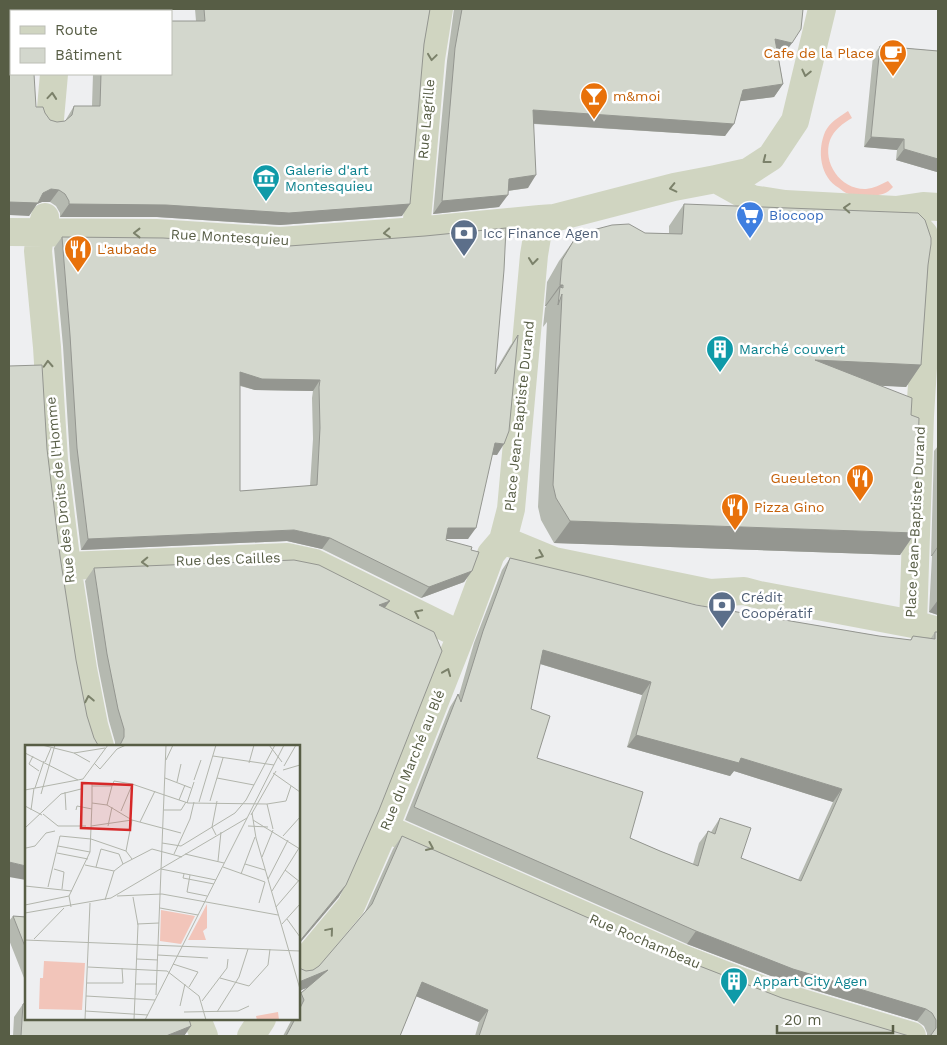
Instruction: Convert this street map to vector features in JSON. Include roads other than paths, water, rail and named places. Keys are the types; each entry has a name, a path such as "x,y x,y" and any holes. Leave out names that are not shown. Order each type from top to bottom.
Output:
{"street":[{"name":"Rue Lagrille","path":"416,231 431,59 439,9"},
{"path":"540,219 554,218 674,187 748,172 771,156 795,121 822,9"},
{"path":"50,119 54,75"},
{"path":"716,179 752,198 777,203 896,210 923,206 938,207"},
{"name":"Place Jean-Baptiste Durand","path":"540,219 534,255 511,509 503,540 554,560 700,591 710,593 744,590 759,595 913,624 919,416 928,288 932,266 924,234 915,224 896,210"},
{"name":"Rue Montesquieu","path":"9,232 42,225 280,242 540,219"},
{"name":"Rue des Droits de l'Homme","path":"42,225 38,251 47,347 54,460 67,566 83,669 100,745"},
{"name":"Rue du Marché au Blé","path":"300,967 351,906 385,828 492,554 503,540"},
{"name":"Rue des Cailles","path":"67,566 287,557 315,563 461,635"},
{"path":"913,624 938,631"},
{"name":"Rue Rochambeau","path":"385,828 681,958 778,996 912,1036"},
{"path":"197,1020 204,1036"},
{"path":"251,1036 261,1020"}],"place":[{"name":"Cafe de la Place","path":"893,77"},
{"name":"m&moi","path":"594,120"},
{"name":"Galerie d'art Montesquieu","path":"266,202"},
{"name":"Biocoop","path":"750,239"},
{"name":"Icc Finance Agen","path":"464,257"},
{"name":"L'aubade","path":"78,273"},
{"name":"Marché couvert","path":"720,373"},
{"name":"Gueuleton","path":"860,502"},
{"name":"Pizza Gino","path":"735,531"},
{"name":"Crédit Coopératif","path":"722,629"},
{"name":"Appart City Agen","path":"734,1005"}]}
